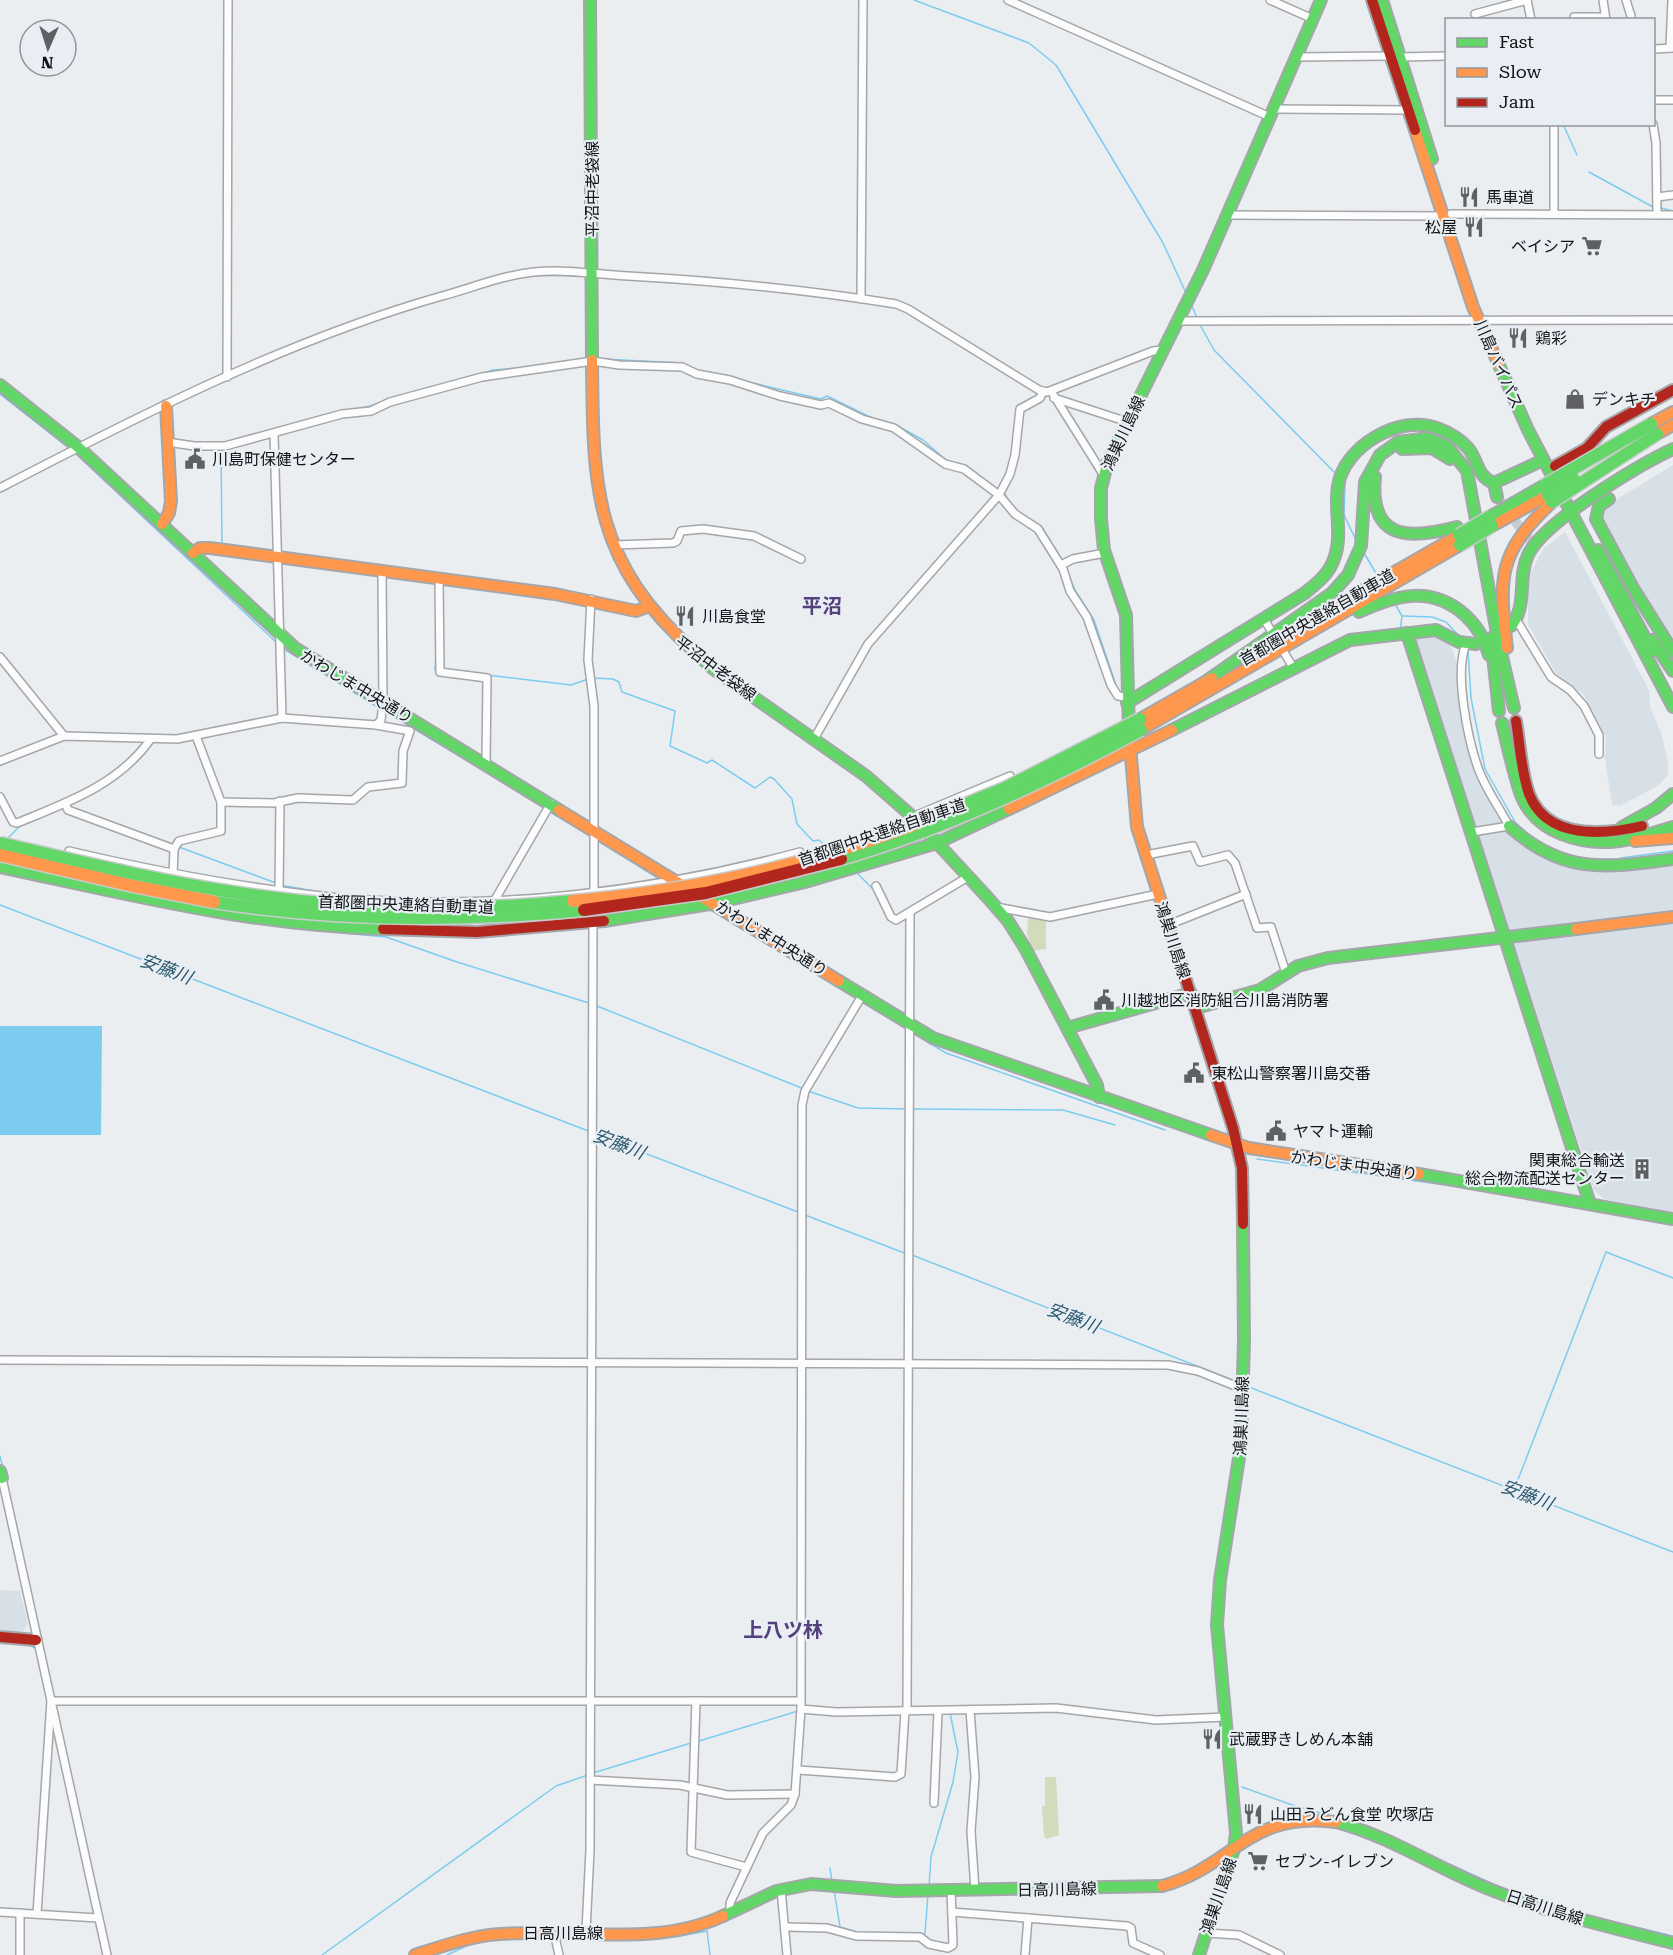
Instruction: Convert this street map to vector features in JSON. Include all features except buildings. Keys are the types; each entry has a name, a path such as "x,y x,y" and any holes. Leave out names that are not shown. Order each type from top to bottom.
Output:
{"main road":[{"name":"平沼中老袋線","path":"590,0 594,470 600,503 613,545 647,607 677,640 709,666 875,784 912,817 996,906 1014,929 1097,1085 1099,1097"},
{"name":"鴻巣川島線","path":"1199,1955 1234,1849 1236,1812 1217,1611 1240,1458 1243,1389 1242,1168 1238,1144 1158,894 1135,812 1129,752 1126,615 1105,553 1101,519 1103,474 1227,215 1321,0"},
{"name":"川島バイパス","path":"1372,0 1395,57 1484,322 1543,460 1631,609 1671,699"},
{"name":"川島バイパス","path":"1382,0 1408,110 1447,215"},
{"name":"川島バイパス","path":"1484,322 1555,466 1573,511 1671,699"},
{"name":"かわじま中央通り","path":"0,385 78,447 194,553 279,642 382,707 486,764 945,1043 1238,1144 1291,1156 1457,1180 1673,1219"},
{"path":"1555,466 1587,448 1606,427 1673,390"},
{"path":"162,524 169,513 171,501 166,406"},
{"name":"首都圏中央連絡自動車道","path":"1654,429 1673,412"},
{"path":"1127,700 1264,619 1316,585 1332,569 1337,554 1338,485 1355,458 1380,433 1399,425 1418,423 1448,431 1468,449 1483,478 1494,483 1543,460"},
{"name":"首都圏中央連絡自動車道","path":"0,855 106,881 213,902 321,915 441,920 590,911 718,891 810,869 885,846 1008,798 1140,724 1277,641 1329,622 1459,535 1546,491 1620,442 1654,429 1673,425"},
{"path":"1654,429 1546,491 1516,538 1505,566 1501,597 1515,714 1533,802 1548,817 1566,828 1594,834 1673,838"},
{"path":"1277,641 1332,593 1348,575 1360,549 1365,482 1372,464 1391,446 1408,439 1428,438 1447,446 1467,471 1499,644 1512,693"},
{"path":"1491,518 1459,535 1411,536 1401,534 1387,525 1378,514 1373,491 1377,471 1384,460 1398,450 1421,446 1442,453 1458,470 1465,489 1482,584 1492,645 1493,670"},
{"path":"1514,624 1524,565 1532,544 1623,473 1673,449"},
{"path":"1494,483 1497,496"},
{"path":"1609,499 1599,506 1596,519 1633,588 1673,652"},
{"path":"194,553 200,548 210,548 591,599 636,611 647,607"},
{"name":"首都圏中央連絡自動車道","path":"0,843 213,889 322,903 441,908 534,905 671,890 759,871 881,836 1005,788 1140,724 1205,682 1383,584"},
{"path":"1329,622 1340,621 1398,597 1416,594 1447,599 1476,627 1488,650 1501,717 1522,797 1539,821 1561,835 1590,841 1673,826"},
{"path":"1631,609 1673,671"},
{"path":"0,867 175,906 281,922 385,931 477,932 593,923 716,903 805,882 937,843 1129,752 1350,640 1436,630 1467,643"},
{"path":"1403,634 1472,832 1590,1204"},
{"path":"1671,699 1673,718"},
{"path":"1617,836 1673,794"},
{"path":"1617,836 1673,818"},
{"path":"1509,826 1537,850 1567,863 1602,866 1673,859"},
{"path":"1196,1008 1260,990 1298,966 1328,958 1673,917"},
{"path":"1066,1028 1191,993"},
{"path":"0,1637 36,1640"},
{"name":"日高川島線","path":"415,1955 484,1935 586,1931 670,1933 692,1929 781,1889 811,1884 896,1891 1163,1886 1192,1875 1275,1825 1304,1819 1330,1821 1377,1836 1473,1882 1524,1902 1673,1943"}],"street":[{"path":"227,377 228,0"},
{"path":"861,298 863,0"},
{"path":"1008,0 1271,113 1408,110"},
{"path":"1270,0 1313,19"},
{"path":"1475,14 1527,0 1531,18"},
{"path":"1574,17 1605,18 1602,0"},
{"path":"1626,0 1631,16"},
{"path":"1655,49 1671,48 1672,0"},
{"path":"1296,57 1445,57"},
{"path":"1655,100 1673,100"},
{"path":"1554,126 1554,214"},
{"path":"1653,126 1656,143 1657,214"},
{"path":"1657,197 1673,195"},
{"path":"1227,215 1673,215"},
{"path":"0,488 78,447 227,377 358,322 513,276 543,272 716,281 861,298 908,309 1049,393 1128,422"},
{"path":"1176,321 1673,320"},
{"path":"814,739 868,644 999,495 1015,455 1020,409 1049,393 1153,351 1161,350"},
{"path":"167,442 213,447 273,434 342,414 371,411 390,402 482,376 593,361 619,365 682,367 697,374 730,380 780,396 837,406 862,419 894,428 945,464 964,469 999,495 1014,514 1038,529 1063,564 1070,591 1095,635 1111,685 1119,696 1127,700"},
{"path":"1049,393 1103,474"},
{"path":"273,434 282,718"},
{"path":"613,545 674,543 677,542 681,531 704,529 754,536 801,559"},
{"path":"1063,564 1105,553"},
{"path":"376,725 381,720 382,707 382,571"},
{"path":"439,579 440,672 487,678 486,764"},
{"path":"591,599 588,660 594,706 594,892"},
{"path":"1264,619 1294,669"},
{"path":"1514,624 1551,677 1570,690 1584,706 1599,735 1599,754"},
{"path":"1467,643 1462,659 1462,687 1477,765 1509,826 1472,832"},
{"path":"0,657 64,736"},
{"path":"0,761 64,736 150,740 196,736 282,718 376,725 410,730 403,751 402,783 368,787 353,800 305,797 280,801 221,802"},
{"path":"175,906 174,849 178,841 221,831 221,802 196,736"},
{"path":"0,797 13,822 17,823 79,798 111,777 150,740"},
{"path":"912,817 1010,776 1022,804"},
{"path":"280,801 281,922"},
{"path":"65,803 68,810 174,849"},
{"path":"477,932 551,803"},
{"path":"1146,855 1193,846 1200,862 1228,855 1235,863 1257,927 1271,927 1286,973"},
{"path":"69,851 173,874 279,891 343,898 495,900 594,892 746,867 800,852 805,882"},
{"path":"876,886 894,920 910,913 968,877"},
{"path":"996,906 1050,917 1158,894"},
{"path":"1168,925 1246,894"},
{"path":"799,1770 895,1777 901,1774 906,1711 910,913"},
{"path":"586,1931 590,1780 593,923"},
{"path":"730,1912 730,1903 763,1833 791,1805 799,1770 802,1105 806,1091 863,994"},
{"path":"0,1360 1168,1365 1198,1371 1243,1389"},
{"path":"1,1475 107,1955"},
{"path":"51,1701 696,1701 800,1705 836,1712 1056,1708 1156,1720 1226,1717"},
{"path":"37,1914 48,1718 51,1701"},
{"path":"696,1701 691,1852 747,1867"},
{"path":"970,1710 975,1777 971,1831 975,1890"},
{"path":"934,1803 938,1711"},
{"path":"590,1780 694,1787 727,1795 795,1794"},
{"path":"781,1889 787,1955"},
{"path":"786,1927 827,1928 856,1936 920,1937 929,1944 948,1948 953,1945 951,1890"},
{"path":"0,1912 98,1918"},
{"path":"952,1912 1127,1926 1131,1928 1133,1943 1160,1955"},
{"path":"20,1913 20,1955"},
{"path":"1025,1955 1028,1918"},
{"path":"554,1932 559,1955"},
{"path":"1206,1934 1239,1935 1280,1955"}],"shaded area":[{"path":"1673,465 1673,641 1601,522 1601,509"},
{"path":"1565,532 1649,690 1651,709 1662,736 1668,762 1668,775 1659,785 1620,806 1612,805 1605,758 1606,737 1583,694 1555,672 1528,624 1528,592 1532,570 1544,548"},
{"path":"1432,633 1448,641 1452,648 1458,667 1459,696 1474,772 1495,812 1514,838 1545,860 1578,869 1673,862 1673,1212 1604,1199 1594,1190 1517,953 1503,921 1414,641 1420,636"},
{"path":"0,1590 20,1591 28,1624 22,1632 0,1631"}],"green space":[{"path":"1028,916 1046,919 1046,949 1033,951 1027,934"},
{"path":"1045,1777 1056,1777 1059,1835 1046,1839 1042,1806 1045,1806"}],"water":[{"path":"0,1026 102,1026 101,1135 0,1135"}],"waterway":[{"path":"914,0 1029,43 1056,65 1163,243 1186,293"},
{"path":"1531,0 1535,18"},
{"path":"1564,126 1577,155"},
{"path":"1589,172 1653,207"},
{"path":"1661,208 1673,211"},
{"path":"1192,306 1197,318"},
{"path":"1199,323 1214,350 1337,475"},
{"path":"603,359 682,363 698,371"},
{"path":"449,382 493,370 518,368"},
{"path":"708,373 730,377"},
{"path":"740,380 821,399 827,396 874,419"},
{"path":"0,394 70,449"},
{"path":"276,429 320,416 370,406 401,395"},
{"path":"896,425 923,440 946,460 966,465 992,486"},
{"path":"221,443 240,439"},
{"path":"221,448 222,545"},
{"path":"74,452 278,644"},
{"path":"1345,483 1344,515 1355,538"},
{"path":"1004,492 1010,503"},
{"path":"1024,516 1041,526 1063,562"},
{"path":"1364,553 1377,575"},
{"path":"1065,566 1075,590 1094,620 1117,688"},
{"path":"1395,604 1402,616 1400,631"},
{"path":"436,606 436,646"},
{"path":"1403,616 1432,617 1446,622 1459,636"},
{"path":"1402,638 1445,770"},
{"path":"284,649 379,708"},
{"path":"1468,650 1471,698 1485,769 1515,822 1539,844"},
{"path":"436,654 435,670 438,670"},
{"path":"487,675 571,685 588,679"},
{"path":"593,678 613,679 619,682 622,692 675,711 670,746 707,763 712,760 755,788 770,777 774,779 792,799 797,824 813,841 819,840 828,848"},
{"path":"386,712 546,808"},
{"path":"70,807 172,844"},
{"path":"551,811 592,837"},
{"path":"7,839 20,826 46,815"},
{"path":"596,839 661,880"},
{"path":"1543,846 1552,851"},
{"path":"179,847 276,883"},
{"path":"1621,858 1673,851"},
{"path":"1562,854 1572,857"},
{"path":"1580,859 1616,859"},
{"path":"857,873 872,888"},
{"path":"280,885 320,892"},
{"name":"安藤川","path":"0,905 591,1132"},
{"path":"709,909 810,969"},
{"path":"344,933 386,937 457,962 589,1003"},
{"path":"597,1006 804,1089"},
{"path":"891,1019 907,1029"},
{"path":"911,1032 946,1053 1165,1130"},
{"path":"808,1091 858,1108 906,1109"},
{"path":"914,1109 1063,1110 1115,1125"},
{"name":"安藤川","path":"595,1134 798,1212"},
{"path":"1257,1159 1467,1188 1673,1225"},
{"name":"安藤川","path":"805,1215 907,1254"},
{"path":"1514,1490 1606,1252 1673,1278"},
{"name":"安藤川","path":"912,1255 1238,1382"},
{"name":"安藤川","path":"1249,1387 1673,1552"},
{"path":"0,1456 3,1468"},
{"path":"27,1644 37,1649"},
{"path":"1036,1705 1055,1704 1097,1709"},
{"path":"829,1708 866,1708"},
{"path":"699,1741 798,1711"},
{"path":"929,1886 931,1857 953,1782 958,1752 950,1713"},
{"path":"593,1773 691,1743"},
{"path":"322,1955 556,1786 588,1775"},
{"path":"1242,1787 1298,1807"},
{"path":"1303,1808 1335,1817"},
{"path":"1449,1864 1502,1888"},
{"path":"830,1868 832,1882"},
{"path":"834,1890 840,1927 860,1933 917,1934"},
{"path":"922,1934 925,1934 928,1894"},
{"path":"1520,1895 1570,1911 1673,1936"},
{"path":"675,1937 707,1931 710,1955"},
{"path":"447,1955 473,1943"}],"tunnel":[{"path":"1497,497 1531,542"}],"traffic: fast":[{"path":"590,0 592,360"},
{"path":"1129,733 1126,615 1104,550 1101,519 1101,488 1108,461 1203,270 1321,0"},
{"path":"1382,0 1432,159"},
{"path":"1499,365 1528,430 1673,707"},
{"path":"0,385 78,447 295,648 559,810"},
{"path":"1543,486 1651,424"},
{"path":"1127,703 1305,593 1322,578 1332,564 1337,550 1337,495 1342,471 1362,446 1376,437 1407,426 1422,425 1437,428 1454,436 1465,445 1484,477 1494,483 1543,460"},
{"path":"1552,502 1657,434"},
{"path":"1205,682 1332,593 1348,575 1361,546 1365,482 1380,455 1398,442 1428,438 1447,446 1467,471 1499,644 1514,708"},
{"path":"1402,449 1432,448 1450,459"},
{"path":"1511,626 1519,610 1525,564 1537,542 1552,527 1593,496 1673,449"},
{"path":"1375,477 1378,513 1385,524 1408,534 1423,534 1457,527"},
{"path":"1548,495 1574,479"},
{"path":"1494,483 1497,497"},
{"path":"1491,516 1543,486"},
{"path":"1609,499 1599,506 1596,519 1633,588 1673,652"},
{"path":"1459,535 1491,516"},
{"path":"1460,545 1492,526"},
{"path":"1598,550 1652,651"},
{"path":"1359,612 1400,598 1426,596 1439,599 1469,619 1483,638 1489,655"},
{"path":"1172,730 1350,640 1436,630 1459,642 1476,644"},
{"path":"1407,633 1590,1204"},
{"path":"1491,638 1499,711"},
{"path":"1652,640 1673,671"},
{"path":"696,653 712,668 866,776 914,818 988,898 1008,921 1025,948 1097,1085 1099,1097"},
{"path":"914,825 1005,788 1140,719"},
{"path":"1502,723 1521,795 1537,819 1549,828 1576,839 1605,842 1632,839 1673,827"},
{"path":"841,859 957,818 1068,768 1141,730"},
{"path":"1622,827 1656,808 1673,794"},
{"path":"604,921 716,903 805,882 937,843 1009,809"},
{"path":"1509,826 1548,853 1586,864 1627,865 1673,859"},
{"path":"0,843 174,882 317,903 445,908 573,901"},
{"path":"0,867 143,898 238,915 334,927 383,929"},
{"path":"214,902 306,913 399,918 538,914 584,910"},
{"path":"1196,1008 1260,990 1298,966 1328,958 1576,929"},
{"path":"839,981 933,1038 1211,1135"},
{"path":"1067,1028 1191,993"},
{"path":"1419,1174 1673,1219"},
{"path":"1199,1955 1234,1849 1236,1833 1217,1625 1220,1580 1241,1445 1244,1341 1243,1224"},
{"path":"0,1471 2,1478"},
{"path":"1336,1822 1393,1843 1465,1879 1507,1896 1577,1918 1673,1943"},
{"path":"723,1916 776,1891 811,1884 896,1891 1162,1886"}],"traffic: slow":[{"path":"1415,130 1473,307 1499,365"},
{"path":"592,360 594,447 598,485 606,521 618,554 636,587 662,620 696,653"},
{"path":"162,524 169,513 171,501 166,406"},
{"path":"1651,424 1673,412"},
{"path":"1657,434 1673,425"},
{"path":"1492,526 1548,495"},
{"path":"1507,648 1503,602 1506,568 1511,552 1521,537 1552,502"},
{"path":"1283,636 1459,535"},
{"path":"1141,730 1460,545"},
{"path":"193,553 200,548 210,548 555,594 636,611 647,607"},
{"path":"1140,719 1212,678"},
{"path":"1009,809 1172,730"},
{"path":"1129,733 1137,827 1172,936"},
{"path":"559,810 839,981"},
{"path":"573,901 660,891 746,875 831,853 914,825"},
{"path":"1635,841 1673,838"},
{"path":"0,855 214,902"},
{"path":"1576,929 1673,917"},
{"path":"1211,1135 1249,1148 1419,1174"},
{"path":"1162,1886 1186,1877 1261,1832 1282,1824 1306,1821 1336,1822"},
{"path":"415,1955 489,1935 642,1934 697,1926 723,1916"}],"traffic: jam":[{"path":"1372,0 1415,130"},
{"path":"1555,466 1587,448 1606,427 1673,390"},
{"path":"1516,721 1526,785 1537,809 1549,820 1562,827 1578,831 1610,831 1642,826"},
{"path":"584,910 706,893 841,859"},
{"path":"383,929 477,932 604,921"},
{"path":"1172,936 1233,1128 1242,1168 1243,1224"},
{"path":"0,1637 36,1640"}],"place":[{"name":"馬車道","path":"1469,197"},
{"name":"松屋","path":"1474,227"},
{"name":"ベイシア","path":"1592,246"},
{"name":"鶏彩","path":"1518,338"},
{"name":"デンキチ","path":"1575,399"},
{"name":"川島町保健センター","path":"195,459"},
{"name":"川島食堂","path":"685,616"},
{"name":"川越地区消防組合川島消防署","path":"1104,1000"},
{"name":"東松山警察署川島交番","path":"1194,1073"},
{"name":"ヤマト運輸","path":"1276,1131"},
{"name":"関東総合輸送 総合物流配送センター","path":"1642,1169"},
{"name":"武蔵野きしめん本舗","path":"1212,1739"},
{"name":"山田うどん食堂 吹塚店","path":"1253,1814"},
{"name":"セブン-イレブン","path":"1258,1861"}],"district":[{"name":"平沼","path":"822,606"},
{"name":"上八ツ林","path":"783,1630"}]}
